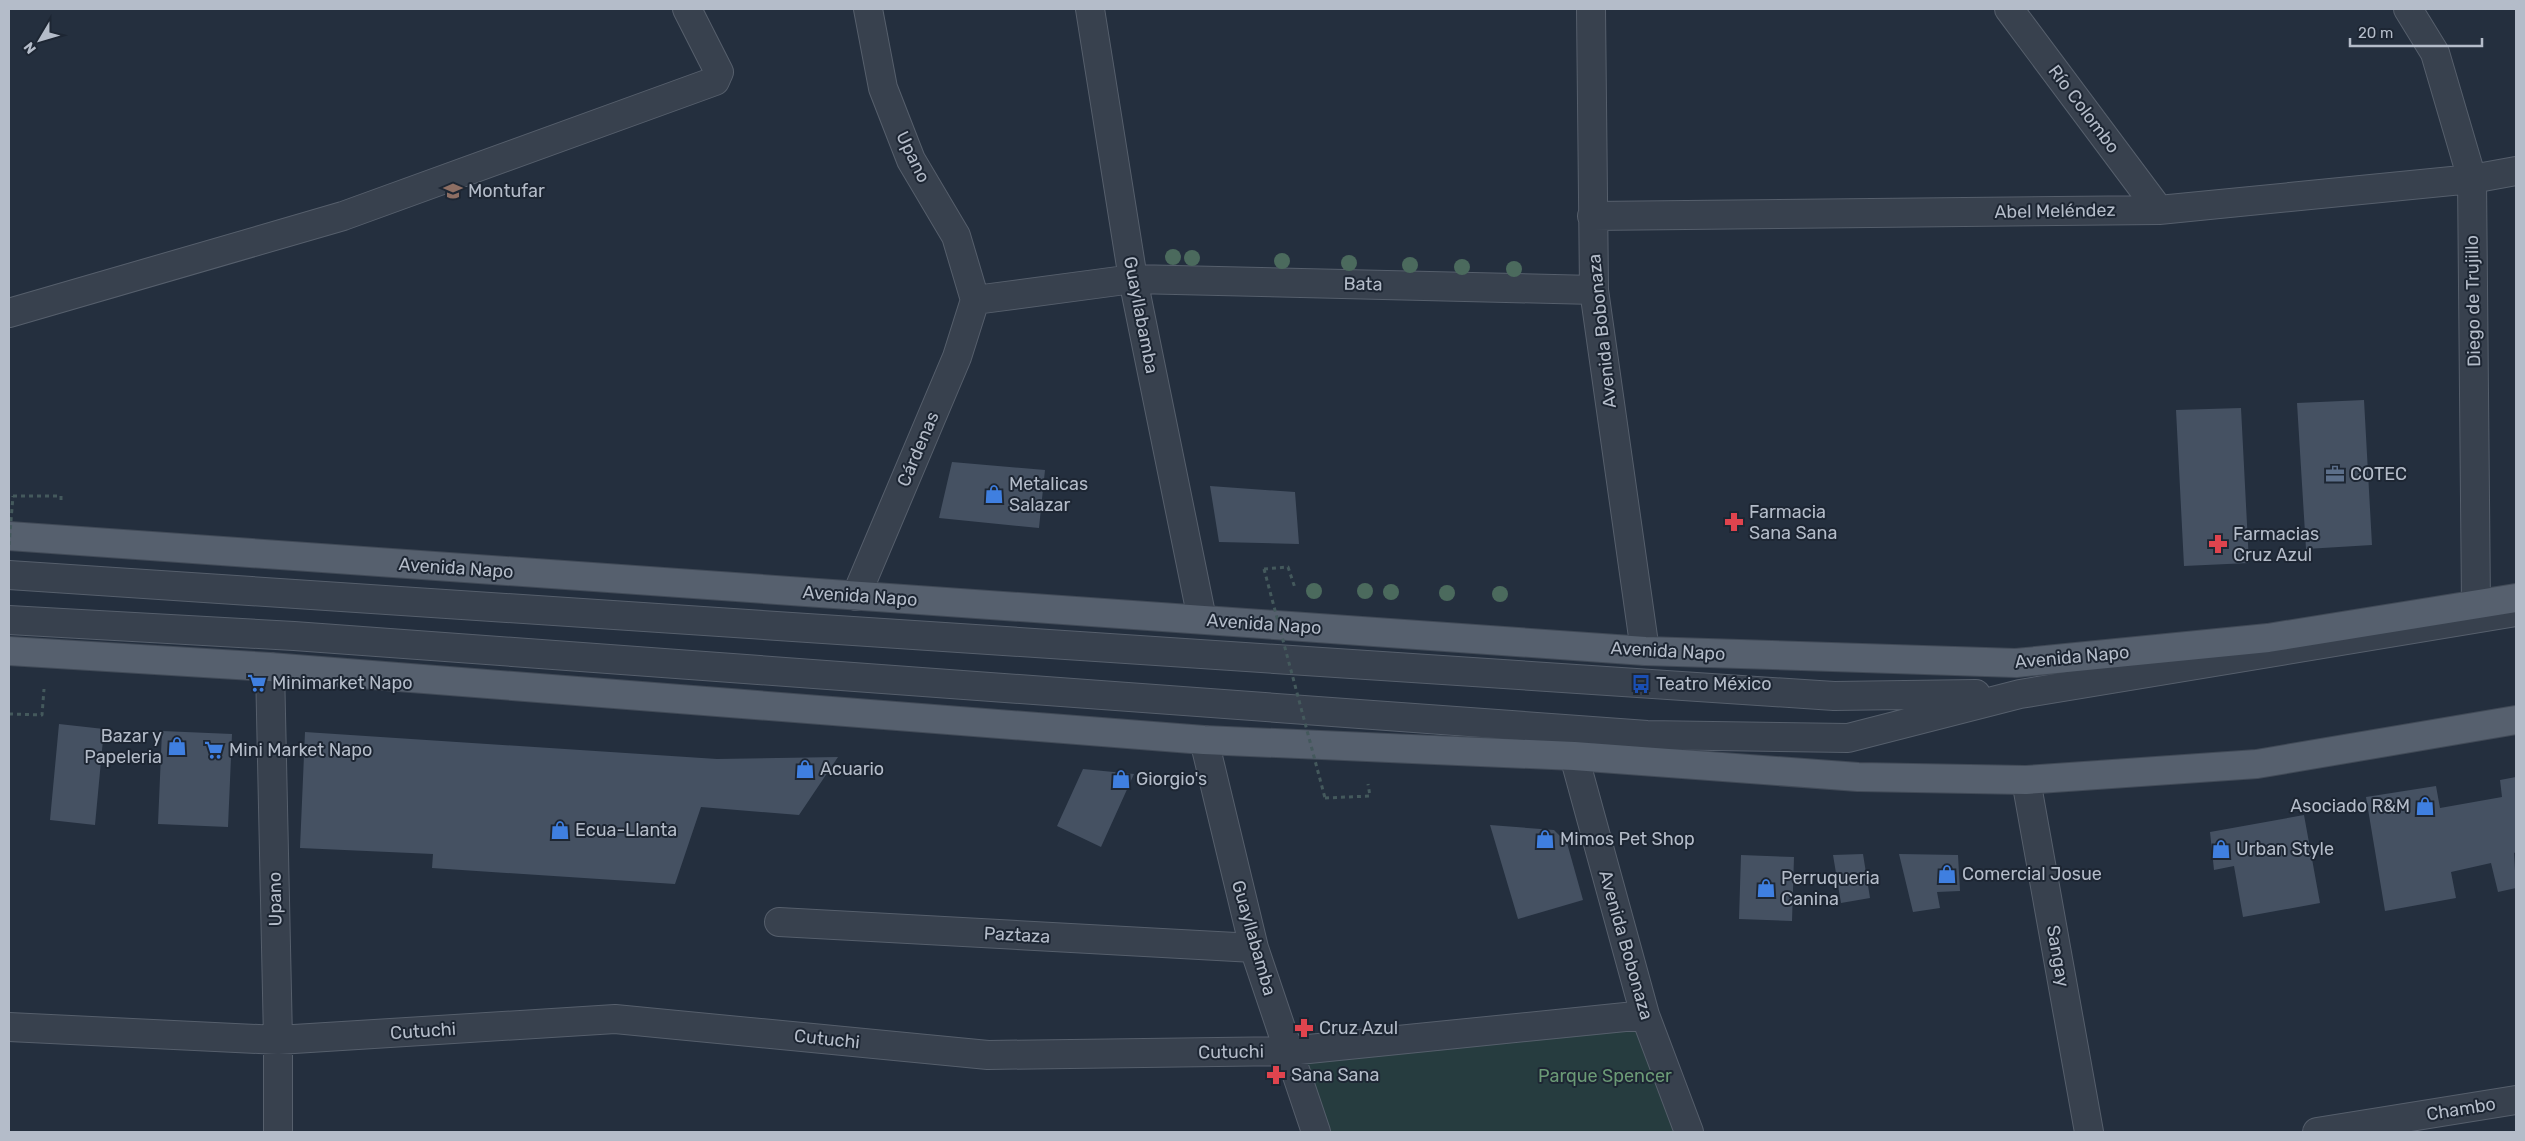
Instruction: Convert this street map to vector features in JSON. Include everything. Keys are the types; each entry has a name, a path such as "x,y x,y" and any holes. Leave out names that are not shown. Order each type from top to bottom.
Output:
{"main road":[{"name":"Avenida Napo","path":"9,536 1645,650 2016,663 2268,638 2476,606 2516,598"},
{"path":"9,652 270,667 1204,740 1574,756 1858,777 2026,780 2257,764 2516,720"}],"street":[{"path":"9,312 343,216 715,81 719,72 716,62 687,9"},
{"name":"Upano","path":"868,9 883,88 911,160 956,236 975,300"},
{"name":"Guayllabamba","path":"1090,9 1133,279 1202,619"},
{"name":"Avenida Bobonaza","path":"1591,9 1594,290 1645,650"},
{"name":"Río Colombo","path":"2009,9 2160,210"},
{"name":"Diego de Trujillo","path":"2408,9 2435,53 2472,179 2476,606"},
{"name":"Abel Meléndez","path":"1592,216 2160,210 2472,179 2516,171"},
{"path":"975,300 1133,279"},
{"name":"Bata","path":"1133,279 1594,290"},
{"name":"Cárdenas","path":"856,596 957,357 975,300"},
{"path":"9,575 1834,696 2020,694"},
{"path":"9,620 294,636 1646,735 1848,738 2020,694 2516,612"},
{"name":"Upano","path":"270,667 278,1040 278,1132"},
{"name":"Guayllabamba","path":"1204,740 1254,948 1316,1132"},
{"name":"Avenida Bobonaza","path":"1574,756 1645,1014 1689,1132"},
{"name":"Sangay","path":"2026,780 2089,1132"},
{"name":"Paztaza","path":"779,922 1254,948"},
{"name":"Cutuchi","path":"9,1027 278,1040 615,1018 988,1055 1289,1051 1645,1014"},
{"name":"Chambo","path":"2317,1132 2516,1100"}],"path":[{"path":"9,545 13,496 61,496"},
{"path":"1296,590 1288,567 1264,569 1325,798 1370,796"},
{"path":"9,714 42,715"}],"green space":[{"name":"Parque Spencer","path":"1645,1015 1689,1132 1316,1132 1289,1051"}],"building":[{"name":"COTEC","path":"2364,400 2372,545 2306,549 2297,403"},
{"path":"2241,408 2249,563 2184,566 2176,410"},
{"name":"Metalicas Salazar","path":"952,462 1045,470 1039,528 939,518"},
{"path":"1210,486 1295,492 1299,544 1219,542"},
{"path":"59,724 104,729 95,825 50,820"},
{"path":"162,731 232,734 228,827 158,824"},
{"name":"Ecua-Llanta","path":"305,732 717,759 838,757 799,815 701,807 675,884 432,868 433,854 300,848"},
{"path":"1083,769 1134,774 1101,847 1057,826"},
{"path":"2516,777 2516,852 2514,853 2516,888 2498,892 2491,863 2451,872 2456,898 2385,911 2366,797 2436,786 2440,808 2502,797 2500,780"},
{"path":"2304,815 2320,903 2243,917 2234,866 2214,870 2210,832"},
{"path":"1490,825 1554,830 1567,843 1583,900 1518,919"},
{"path":"1863,854 1870,898 1841,903 1833,855"},
{"path":"1899,854 1958,855 1960,891 1937,892 1940,908 1913,912"},
{"name":"Perruqueria Canina","path":"1741,855 1794,857 1792,921 1739,919"}],"place":[{"name":"Montufar","path":"453,191"},
{"name":"COTEC","path":"2335,474"},
{"name":"Metalicas Salazar","path":"994,494"},
{"name":"Farmacia Sana Sana","path":"1734,522"},
{"name":"Farmacias Cruz Azul","path":"2218,544"},
{"name":"Minimarket Napo","path":"257,683"},
{"name":"Teatro México","path":"1641,684"},
{"name":"Bazar y Papeleria","path":"177,746"},
{"name":"Mini Market Napo","path":"214,750"},
{"name":"Acuario","path":"805,769"},
{"name":"Giorgio's","path":"1121,779"},
{"name":"Asociado R&M","path":"2425,806"},
{"name":"Ecua-Llanta","path":"560,830"},
{"name":"Mimos Pet Shop","path":"1545,839"},
{"name":"Urban Style","path":"2221,849"},
{"name":"Comercial Josue","path":"1947,874"},
{"name":"Perruqueria Canina","path":"1766,888"},
{"name":"Cruz Azul","path":"1304,1028"},
{"name":"Sana Sana","path":"1276,1075"}]}
